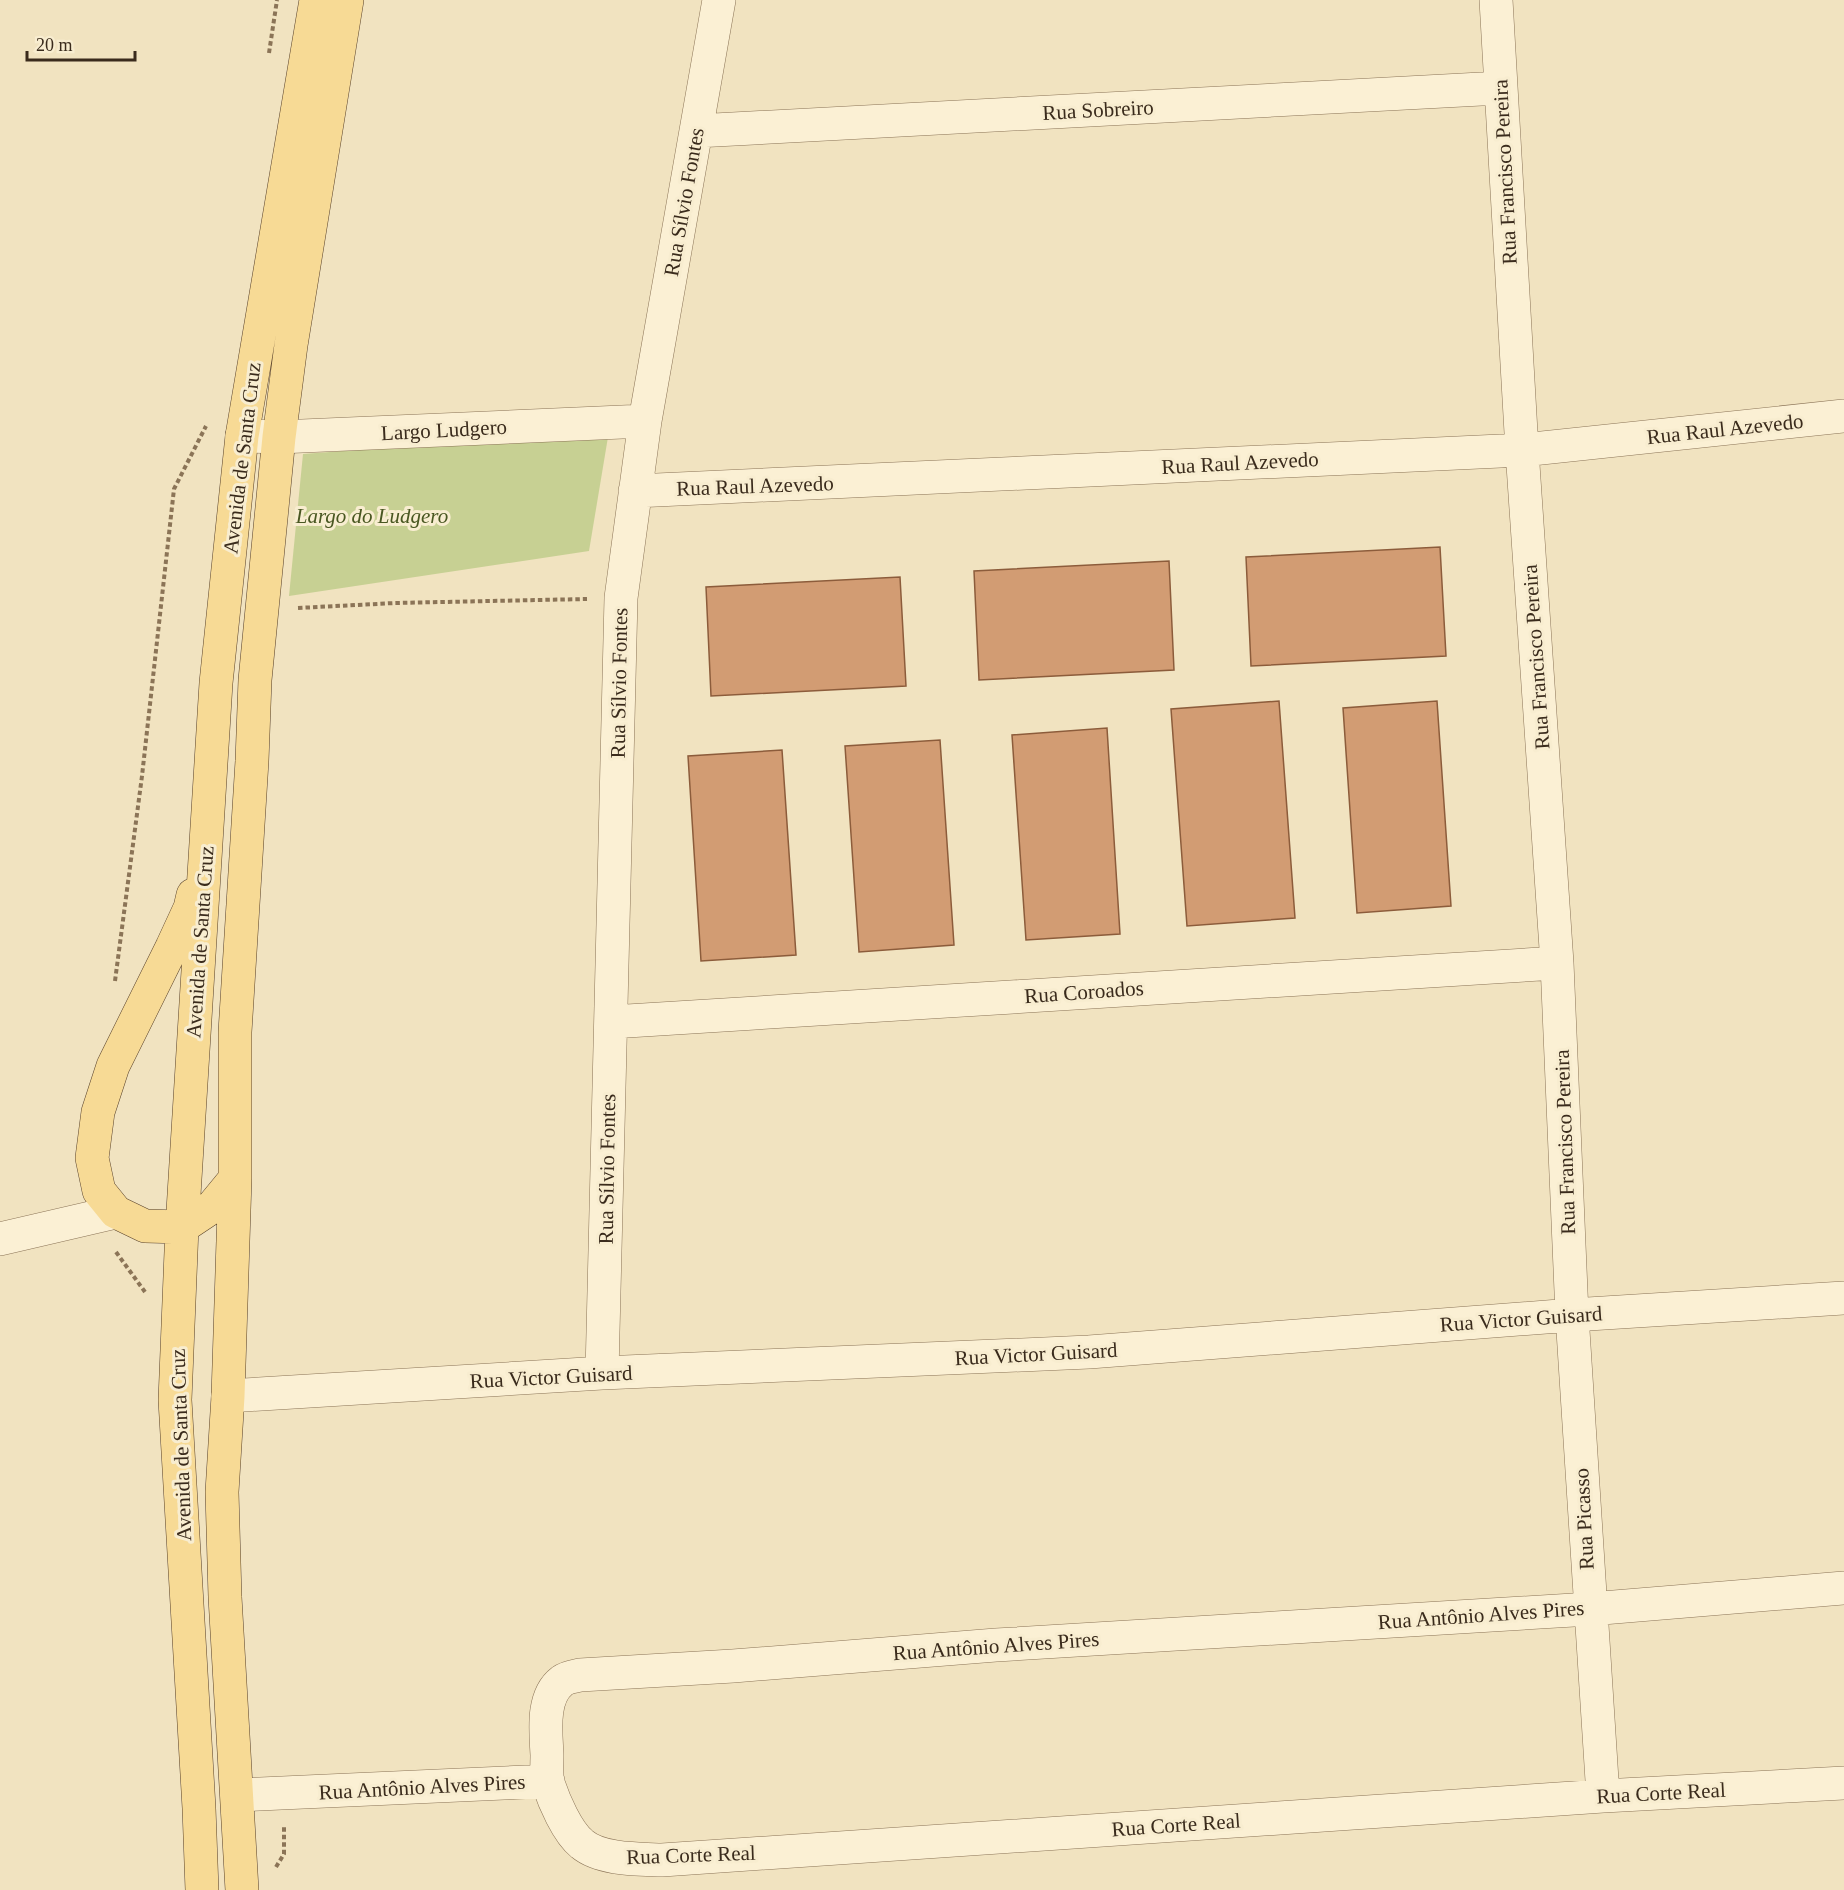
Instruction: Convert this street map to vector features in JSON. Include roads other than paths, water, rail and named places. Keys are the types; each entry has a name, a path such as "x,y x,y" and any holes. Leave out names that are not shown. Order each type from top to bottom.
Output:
{"main road":[{"name":"Avenida de Santa Cruz","path":"202,1890 175,1400 182,1227 216,683 242,436 316,0"},
{"name":"Avenida de Santa Cruz","path":"242,1890 225,1597 222,1492 228,1396 235,1179 235,1032 261,610 279,437 347,0"},
{"path":"206,847 189,908 113,1066 98,1112 92,1158 99,1191 116,1212 145,1226 182,1227 212,1207 235,1179"}],"street":[{"name":"Rua Sílvio Fontes","path":"603,1373 621,598 645,421 719,0"},
{"name":"Rua Francisco Pereira","path":"1496,0 1522,450 1557,963 1572,1314"},
{"name":"Rua Sobreiro","path":"696,131 1500,88"},
{"name":"Rua Raul Azevedo","path":"635,491 1522,450 1844,416"},
{"name":"Largo Ludgero","path":"242,436 279,437 645,421"},
{"name":"Rua Coroados","path":"611,1022 1557,963"},
{"path":"0,1239 116,1212"},
{"name":"Rua Victor Guisard","path":"228,1396 603,1373 1089,1353 1572,1314 1844,1298"},
{"name":"Rua Picasso","path":"1572,1314 1602,1796"},
{"name":"Rua Antônio Alves Pires","path":"238,1795 548,1781 548,1708 553,1692 563,1680 580,1675 734,1666 996,1645 1590,1609 1844,1588"},
{"name":"Rua Corte Real","path":"548,1781 565,1822 582,1844 608,1856 662,1860 1602,1796 1844,1783"}],"park label":[{"name":"Largo do Ludgero","path":"372,516"}]}
